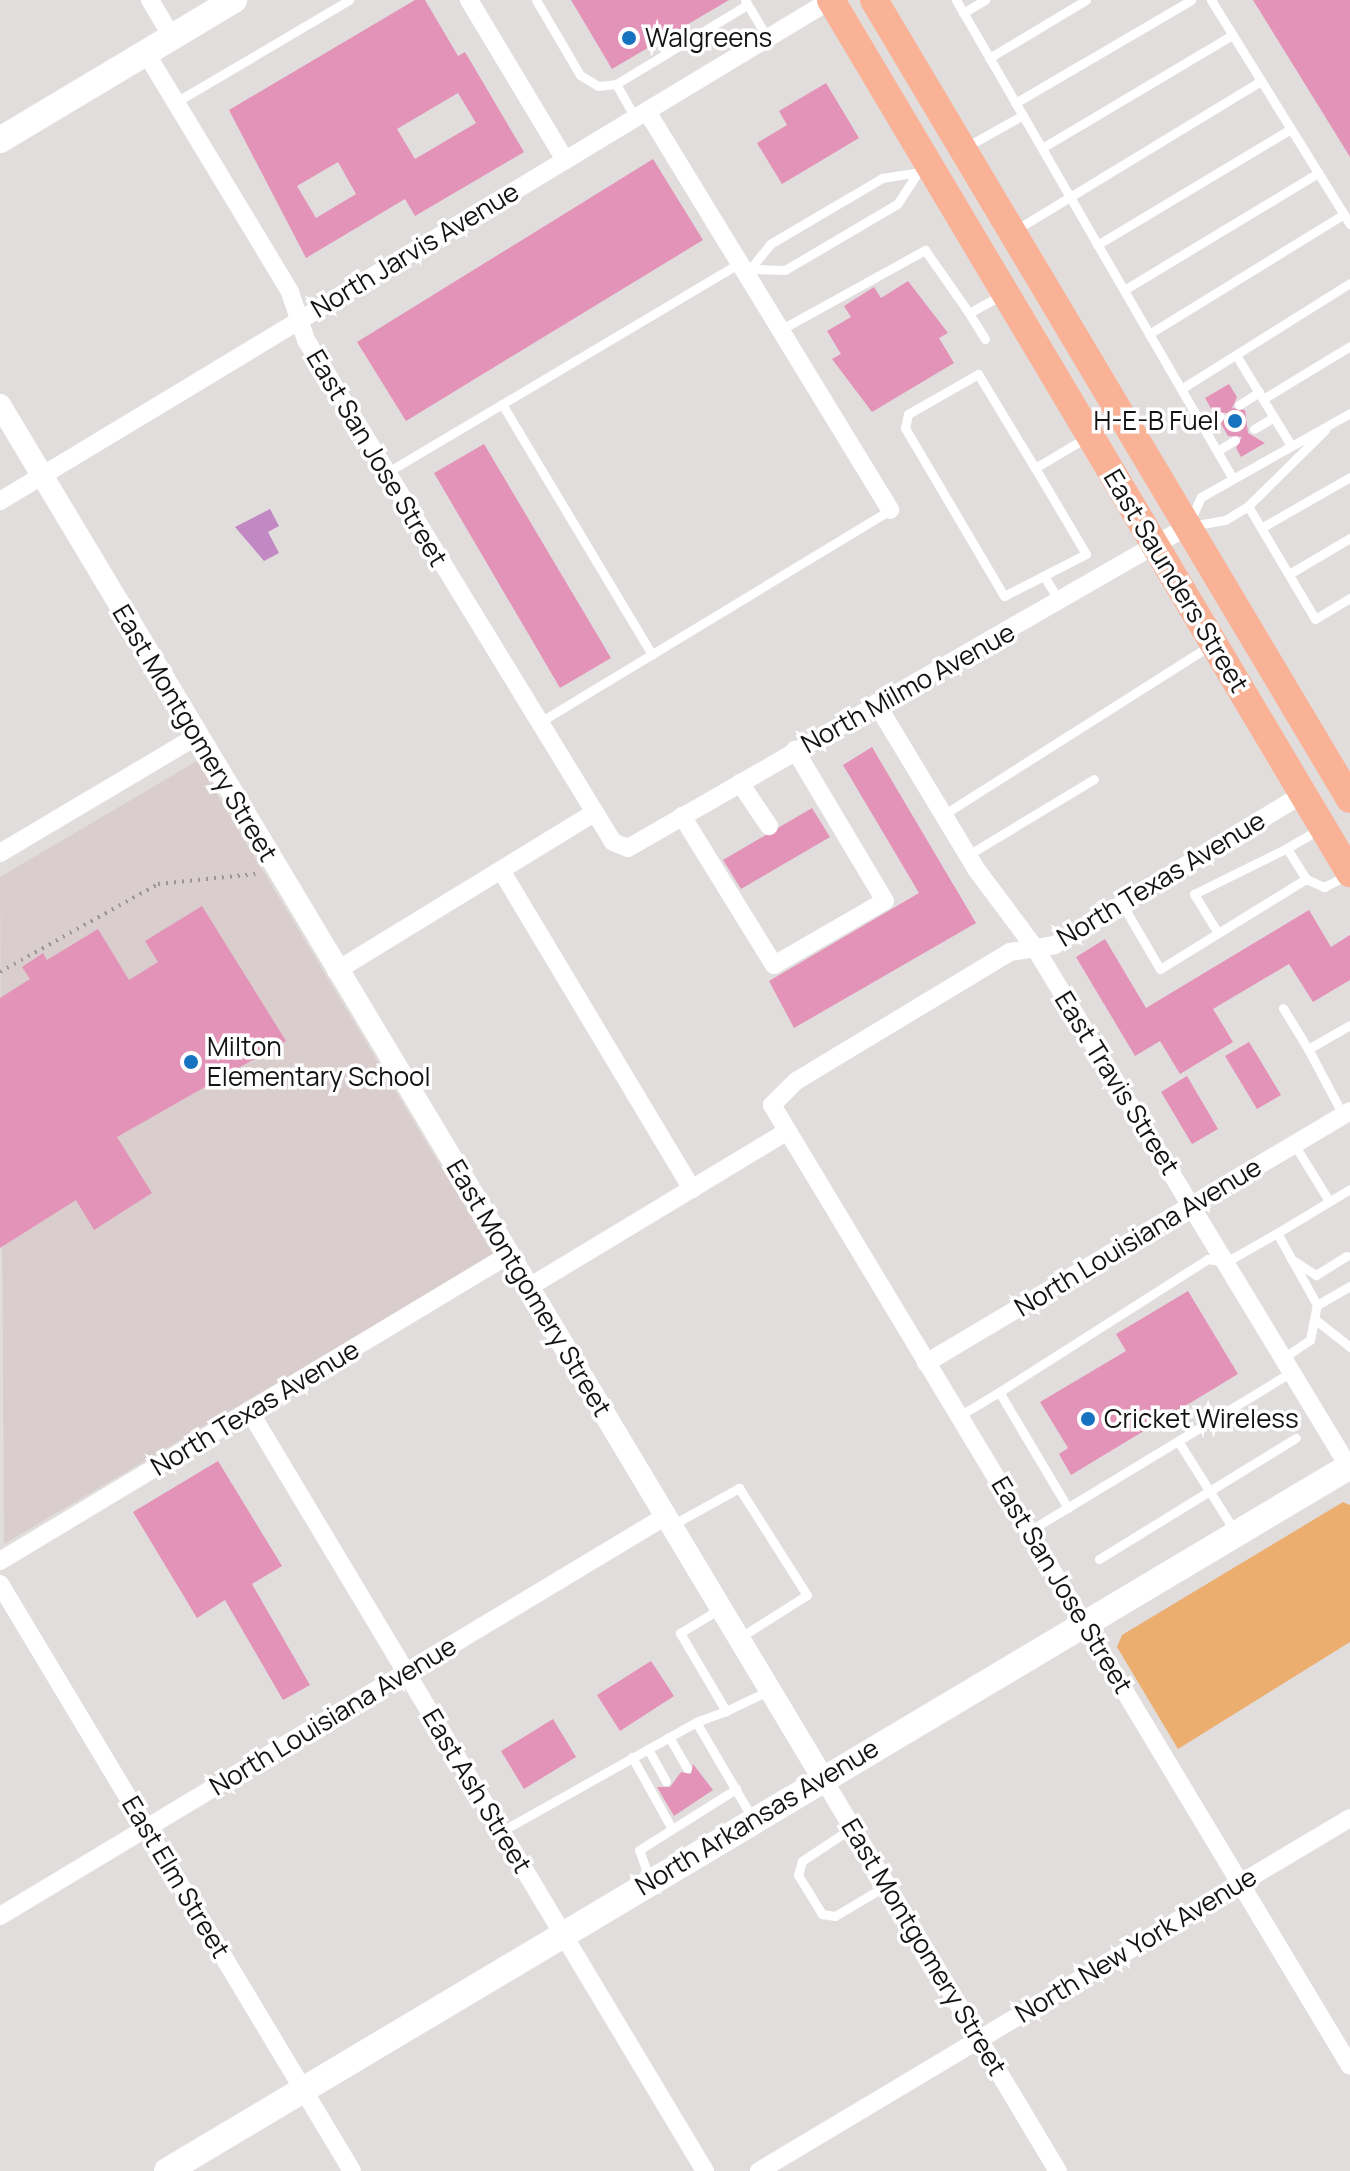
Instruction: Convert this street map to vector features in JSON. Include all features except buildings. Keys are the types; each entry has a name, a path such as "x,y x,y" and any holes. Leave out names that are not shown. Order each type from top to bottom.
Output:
{"main road":[{"path":"0,140 234,0"},
{"name":"East Saunders Street","path":"831,0 924,168 1005,293 1303,794 1337,832 1350,873"},
{"name":"East Saunders Street","path":"874,0 1350,799"},
{"path":"924,168 958,179 1002,247 1019,243"},
{"path":"1271,739 1298,757 1337,832"},
{"name":"North Arkansas Avenue","path":"167,2171 822,1777 1350,1468"}],"street":[{"path":"150,0 172,37"},
{"path":"469,0 565,160"},
{"name":"North Jarvis Avenue","path":"0,501 831,0"},
{"name":"East San Jose Street","path":"146,53 290,292 299,320 386,473 537,724 592,814 628,848"},
{"path":"642,116 747,269 780,330 890,510"},
{"name":"East Montgomery Street","path":"0,405 336,971 510,1254 1058,2171"},
{"name":"North Milmo Avenue","path":"628,848 876,703 1060,603 1188,526"},
{"name":"East Travis Street","path":"876,703 968,855 1035,948 1350,1468"},
{"path":"0,853 197,736"},
{"path":"682,816 774,965 885,901 795,750"},
{"path":"740,783 769,826"},
{"name":"North Texas Avenue","path":"772,1105 796,1081 997,960 1055,945 1303,794"},
{"path":"336,971 592,814"},
{"path":"501,870 692,1189"},
{"name":"East San Jose Street","path":"772,1105 1350,2066"},
{"name":"North Louisiana Avenue","path":"926,1363 1347,1113"},
{"path":"529,1287 788,1131"},
{"name":"North Texas Avenue","path":"0,1561 510,1254"},
{"name":"East Ash Street","path":"250,1412 705,2171"},
{"name":"North Louisiana Avenue","path":"0,1916 669,1520"},
{"name":"East Elm Street","path":"0,1584 352,2171"},
{"name":"North New York Avenue","path":"759,2171 1350,1818"}],"lane":[{"path":"176,102 349,0"},
{"path":"536,0 580,75 598,86 616,84 746,2 768,39"},
{"path":"956,0 1232,477"},
{"path":"963,13 985,0"},
{"path":"989,58 1086,0"},
{"path":"1015,103 1191,0"},
{"path":"1149,334 1347,219 1211,0"},
{"path":"1042,148 1232,35"},
{"path":"1019,243 1069,196 1261,81"},
{"path":"616,84 642,116"},
{"path":"962,149 1023,115"},
{"path":"1097,245 1291,129"},
{"path":"747,269 785,270 897,204 924,168"},
{"path":"386,473 502,404 747,269 770,244 882,178 924,168"},
{"path":"1124,290 1318,173"},
{"path":"780,330 925,250 985,339"},
{"path":"1181,389 1350,283"},
{"path":"969,313 1005,293"},
{"path":"1239,405 1350,346"},
{"path":"1236,355 1289,442"},
{"path":"978,374 1035,468 1086,554 1045,578 1004,596 905,428 908,414 978,374"},
{"path":"502,404 652,655"},
{"path":"1188,526 1201,497 1289,442 1350,413"},
{"path":"1203,427 1220,416"},
{"path":"1254,429 1274,417"},
{"path":"1188,526 1225,520 1248,506 1328,426"},
{"path":"1035,468 1090,435"},
{"path":"1217,451 1235,440"},
{"path":"1261,528 1350,477"},
{"path":"1248,506 1315,619 1350,598"},
{"path":"537,724 890,510"},
{"path":"1289,574 1350,538"},
{"path":"1045,578 1060,603"},
{"path":"943,815 1214,643"},
{"path":"968,855 1094,779"},
{"path":"1218,933 1194,894 1287,848 1337,832"},
{"path":"1287,848 1306,879 1324,887 1350,873"},
{"path":"1122,904 1160,969 1306,879"},
{"path":"1283,1008 1347,1113"},
{"path":"1308,1049 1350,1025"},
{"path":"1294,1144 1329,1201"},
{"path":"959,1416 1208,1259 1226,1262 1350,1189"},
{"path":"1029,1531 1178,1441 1287,1365 1310,1340 1317,1321 1317,1305 1277,1233"},
{"path":"1288,1257 1316,1275 1346,1256"},
{"path":"1317,1305 1350,1286"},
{"path":"1317,1321 1350,1347"},
{"path":"999,1392 1068,1508"},
{"path":"1099,1559 1296,1438"},
{"path":"1178,1441 1237,1533"},
{"path":"669,1520 739,1488 807,1595 739,1638"},
{"path":"721,1608 680,1633 726,1711"},
{"path":"502,1831 696,1722 770,1690"},
{"path":"696,1722 753,1819"},
{"path":"669,1737 687,1768"},
{"path":"648,1749 666,1781"},
{"path":"632,1757 672,1829"},
{"path":"650,1880 639,1850 707,1801 736,1789"},
{"path":"853,1827 802,1861 798,1875 822,1914 835,1916 887,1885"}],"path":[{"path":"0,972 158,884 227,871 253,871 260,881"}],"shaded area":[{"path":"270,509 279,526 268,532 279,553 264,561 235,527"},
{"name":"Milton Elementary School","path":"197,761 494,1255 4,1544 0,877"},
{"path":"1343,1502 1350,1505 1350,1642 1178,1749 1117,1647 1122,1635"}],"place":[{"name":"Walgreens","path":"629,38"},
{"name":"H-E-B Fuel","path":"1235,421"},
{"name":"Milton Elementary School","path":"191,1062"},
{"name":"Cricket Wireless","path":"1088,1419"}]}
